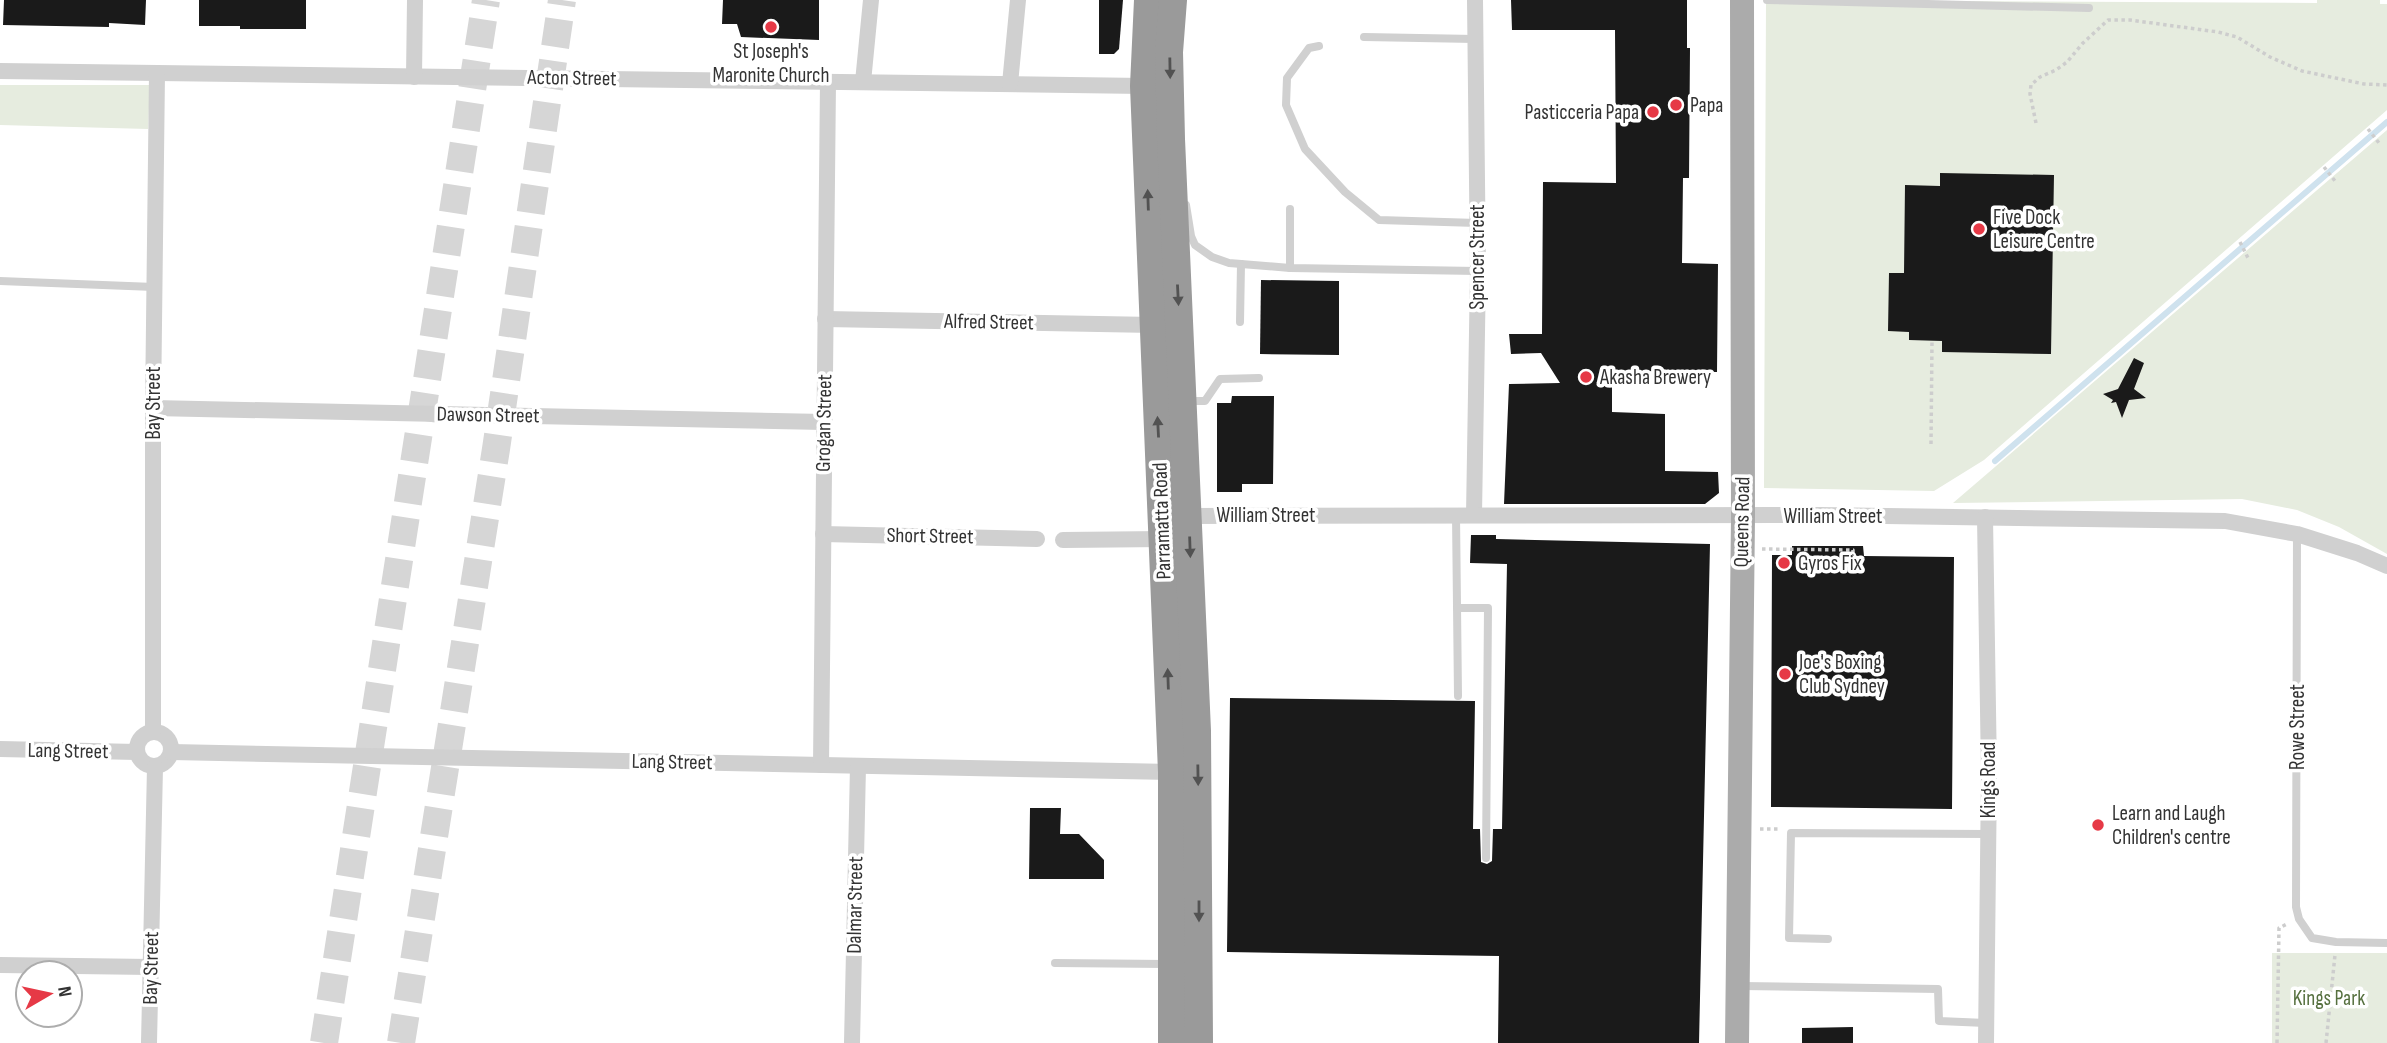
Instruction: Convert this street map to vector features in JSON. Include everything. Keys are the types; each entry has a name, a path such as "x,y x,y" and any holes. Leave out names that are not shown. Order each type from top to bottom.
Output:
{"highway":[{"name":"Parramatta Road","path":"1148,0 1144,86 1172,772 1171,1043"},
{"name":"Parramatta Road","path":"1173,0 1169,52 1172,169 1197,731 1199,1043"}],"main road":[{"name":"Queens Road","path":"1737,1043 1743,517 1742,0"}],"street":[{"path":"414,76 415,0"},
{"path":"863,82 871,0"},
{"path":"1010,84 1018,0"},
{"name":"Spencer Street","path":"1474,515 1478,271 1475,0"},
{"name":"Acton Street","path":"0,71 1144,86"},
{"name":"Bay Street","path":"153,732 153,408 158,73"},
{"name":"Grogan Street","path":"821,765 828,82"},
{"name":"Alfred Street","path":"825,318 1153,325"},
{"name":"Dawson Street","path":"153,408 824,422"},
{"name":"William Street","path":"1188,516 1985,517 2225,521 2297,534 2357,553 2387,566"},
{"name":"Kings Road","path":"1985,517 1988,834 1986,1043"},
{"name":"Short Street","path":"823,534 1037,539"},
{"path":"1063,540 1164,539"},
{"path":"153,732 164,735 171,752 164,764 155,767 145,764 136,752 139,740 153,732"},
{"name":"Lang Street","path":"0,749 136,752"},
{"name":"Lang Street","path":"171,752 1172,772"},
{"name":"Dalmar Street","path":"852,1043 858,766"},
{"name":"Bay Street","path":"149,1043 155,767"},
{"path":"0,965 151,967"}],"lane":[{"path":"1767,0 2090,9"},
{"path":"1364,37 1475,38"},
{"path":"1319,46 1309,48 1287,78 1286,106 1305,149 1345,192 1379,220 1478,223"},
{"path":"1172,169 1188,211 1191,236 1195,245 1212,257 1229,264 1290,268 1478,271"},
{"path":"1290,209 1290,268"},
{"path":"1240,323 1241,264"},
{"path":"0,281 155,286"},
{"path":"1183,401 1205,401 1220,379 1259,379"},
{"path":"1455,515 1458,696"},
{"name":"Rowe Street","path":"2297,534 2296,907 2299,919"},
{"path":"1457,608 1489,608 1486,858"},
{"path":"1828,939 1789,938 1791,833 1988,834"},
{"path":"2299,919 2312,938 2336,942 2387,943"},
{"path":"1055,963 1172,964"},
{"path":"1737,986 1938,989 1939,1021 1986,1023"}],"path":[{"path":"2036,123 2029,94 2031,85 2040,76 2067,62 2108,20 2121,19 2218,32 2237,37 2270,57 2302,71 2364,84 2387,85"},
{"path":"2368,129 2379,143"},
{"path":"2324,167 2336,181"},
{"path":"2239,242 2248,258"},
{"path":"1931,444 1932,341"},
{"path":"1772,550 1853,550 1853,556"},
{"path":"1824,550 1825,555"},
{"path":"2277,1043 2279,928 2299,919"},
{"path":"2326,1043 2336,942"}],"green space":[{"path":"1766,0 2317,3 2317,0 2380,0 2380,4 2387,4 2387,110 1984,460 1934,491 1764,488"},
{"path":"0,85 150,85 148,129 0,125"},
{"path":"2387,130 2387,554 2339,527 2297,510 2242,499 1953,503"},
{"name":"Kings Park","path":"2272,953 2387,953 2387,1043 2272,1043"}],"building":[{"path":"4,0 146,0 145,25 3,25"},
{"path":"199,0 306,0 306,29 199,26"},
{"path":"723,0 819,0 819,40 741,37 737,24 722,24"},
{"path":"1099,0 1123,0 1119,49 1114,54 1099,54"},
{"path":"1511,0 1687,0 1687,48 1690,48 1689,178 1683,178 1682,263 1718,264 1717,372 1612,371 1612,412 1665,414 1665,471 1718,472 1719,493 1705,504 1504,504 1509,384 1560,383 1541,353 1511,354 1509,334 1542,334 1543,182 1616,183 1615,30 1512,30"},
{"name":"Five Dock Leisure Centre","path":"1940,173 2054,175 2051,354 1942,352 1942,341 1909,340 1909,332 1888,331 1889,273 1904,273 1905,185 1940,186"},
{"path":"1261,280 1339,281 1339,355 1260,354"},
{"path":"2134,358 2144,363 2134,389 2146,398 2129,400 2122,418 2116,402 2111,403 2113,400 2103,394 2118,389"},
{"path":"1232,396 1274,396 1273,484 1242,484 1242,492 1217,492 1217,403 1231,403"},
{"path":"1471,535 1496,535 1496,539 1710,544 1699,1043 1498,1043 1499,956 1227,952 1230,698 1475,701 1473,829 1480,829 1481,862 1487,864 1492,861 1493,829 1502,829 1507,564 1470,563"},
{"path":"1792,546 1863,546 1864,556 1954,557 1952,809 1771,807 1772,555 1792,555"},
{"path":"1030,808 1061,808 1060,834 1079,834 1104,860 1104,879 1029,879"},
{"path":"1853,1027 1853,1043 1802,1043 1802,1028"}],"waterway":[{"path":"1995,461 2387,122"}],"tunnel":[{"path":"324,1043 486,0"},
{"path":"401,1043 496,449 562,0"}],"place":[{"name":"St Joseph's Maronite Church","path":"771,27"},
{"name":"Papa","path":"1676,105"},
{"name":"Pasticceria Papa","path":"1653,112"},
{"name":"Five Dock Leisure Centre","path":"1979,229"},
{"name":"Akasha Brewery","path":"1586,377"},
{"name":"Gyros Fix","path":"1784,563"},
{"name":"Joe's Boxing Club Sydney","path":"1785,674"},
{"name":"Learn and Laugh Children's centre","path":"2098,825"}]}
